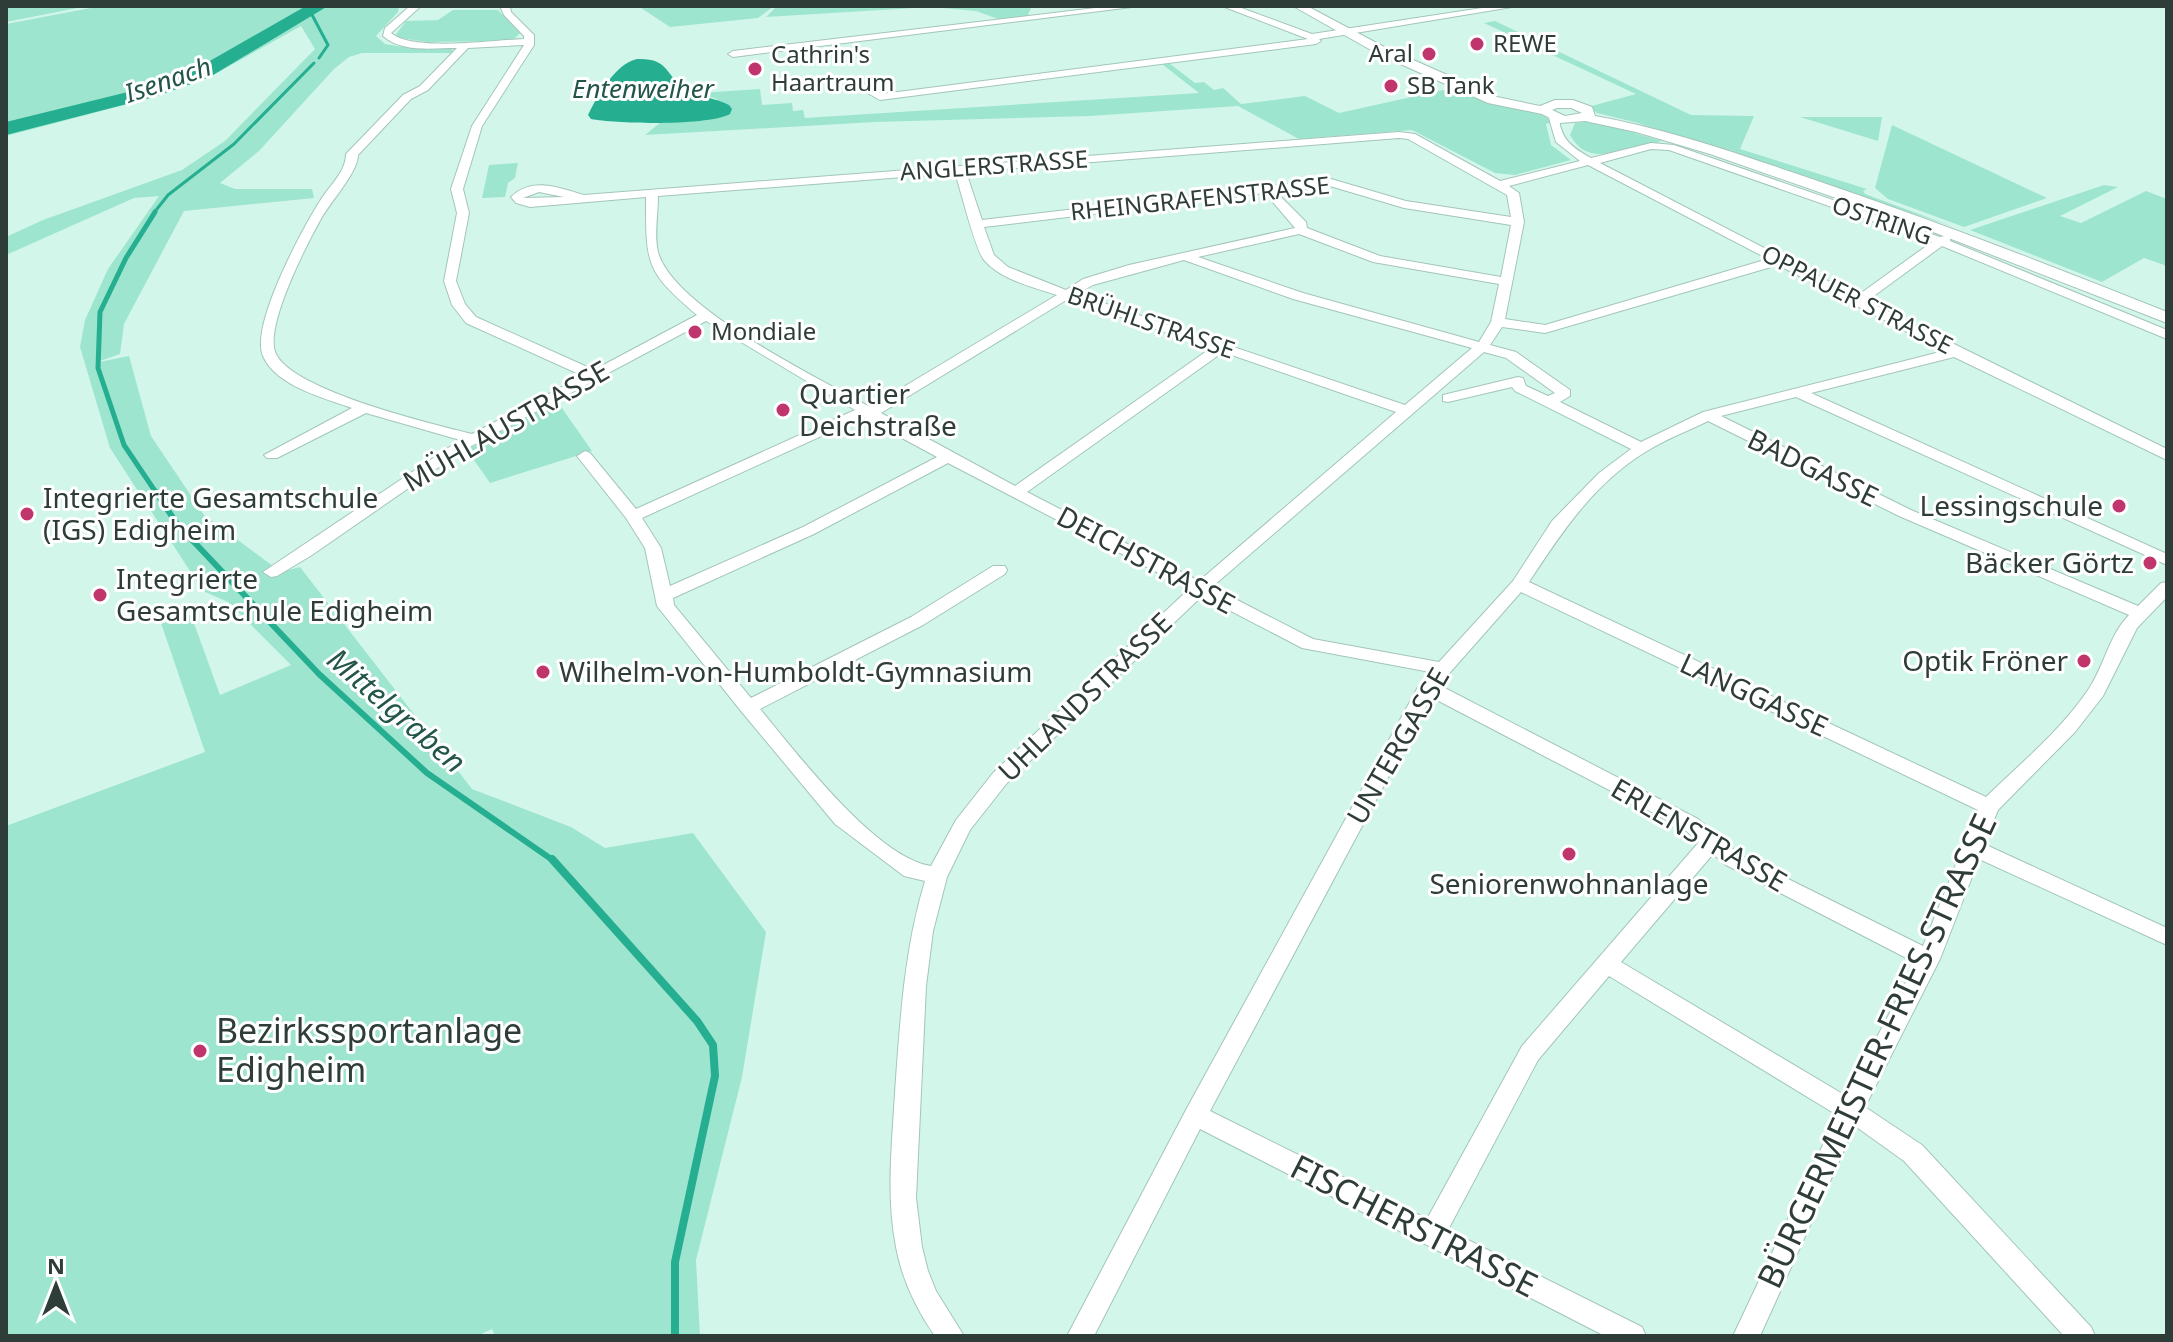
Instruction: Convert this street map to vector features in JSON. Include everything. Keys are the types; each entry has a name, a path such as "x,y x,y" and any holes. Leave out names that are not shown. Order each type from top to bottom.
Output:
{"street":[{"path":"416,6 388,30 386,34 391,40 408,44 529,44"},
{"path":"505,6 507,13 529,35 529,44 477,126 469,144 457,189 463,213 450,288 471,320 593,375"},
{"path":"733,54 1135,6"},
{"path":"1227,6 1314,39"},
{"path":"1299,6 1353,32"},
{"path":"1306,6 1397,56 1485,96 1550,111 1570,120"},
{"path":"853,82 880,97 1314,39 1513,6"},
{"path":"466,44 424,88 407,97 352,154 352,165 332,188 325,207 308,233 266,339 271,358 285,371 364,408 473,439"},
{"name":"OSTRING","path":"1550,111 1573,104 1588,115 1674,139 2167,318"},
{"path":"1550,111 1557,133 1570,120 1588,115"},
{"name":"OPPAUER STRASSE","path":"1557,133 1563,146 1590,162 1956,352 2167,455"},
{"name":"ANGLERSTRASSE","path":"581,198 1406,135 1498,185"},
{"name":"OSTRING","path":"1498,185 1651,146 1670,147 1947,237 2167,335"},
{"name":"BRÜHLSTRASSE","path":"959,168 985,250 994,263 1016,277 1408,411"},
{"name":"RHEINGRAFENSTRASSE","path":"975,224 1331,182 1404,204 1518,222"},
{"path":"1498,185 1513,193 1518,222"},
{"path":"1266,188 1302,225 1300,230"},
{"name":"DEICHSTRASSE","path":"652,193 651,239 655,263 668,284 706,316 948,457 1308,644 1441,668"},
{"name":"UHLANDSTRASSE","path":"951,1336 924,1293 909,1240 902,1190 915,963 938,875 962,829 991,789 1118,663 1199,588 1482,347 1498,322 1518,222"},
{"path":"633,516 866,412 1088,282 1114,273 1300,230 1377,259 1505,281"},
{"path":"1858,301 1947,237"},
{"path":"1184,256 1298,296 1511,355 1565,393 1549,402"},
{"path":"1482,347 1780,260"},
{"name":"MÜHLAUSTRASSE","path":"271,572 473,439 706,316"},
{"path":"1498,322 1541,330"},
{"path":"1016,492 1222,347"},
{"name":"UNTERGASSE","path":"1080,1336 1195,1115 1427,687 1519,584 1558,524 1604,476 1641,448 1708,415 1956,352"},
{"path":"1448,398 1518,381 1529,368"},
{"path":"1518,381 1520,388 1641,448"},
{"path":"1795,391 2167,560"},
{"path":"272,455 364,408"},
{"name":"BADGASSE","path":"1708,415 1905,513 2140,613"},
{"path":"585,456 633,516 653,548 666,606 842,819 911,871 938,875"},
{"path":"664,595 786,544 867,504 948,457"},
{"path":"748,707 904,628 999,570"},
{"name":"LANGGASSE","path":"1519,584 1989,807"},
{"name":"BÜRGERMEISTER-FRIES-STRASSE","path":"1746,1336 1850,1112 1929,959 1989,807 2068,727 2097,692 2129,625 2167,587"},
{"name":"ERLENSTRASSE","path":"1427,687 1691,824 1733,860 1929,959"},
{"path":"1432,1235 1530,1053 1711,842"},
{"path":"1974,848 2167,937"},
{"path":"1607,964 1913,1153 2082,1336"},
{"name":"FISCHERSTRASSE","path":"1195,1115 1633,1336"}],"shaded area":[{"path":"6,6 88,6 6,22"},
{"path":"101,6 399,6 398,12 376,36 385,44 451,47 453,53 362,53 349,57 334,69 259,151 220,183 235,189 312,189 314,198 184,211 124,324 120,354 94,363 129,356 151,436 204,515 281,572 300,567 472,789 571,827 605,848 693,833 766,932 742,1077 696,1260 700,1336 495,1336 492,1329 477,1336 6,1336 6,826 205,752 161,623 191,615 220,695 291,665 228,602 203,591 110,448 80,347 85,320 108,269 159,196 134,198 6,255 6,237 43,220 182,170 225,141 315,49 301,26 208,78 151,98 6,136 6,24"},
{"path":"638,6 774,6 758,18 670,27"},
{"path":"777,6 1032,6 1027,17 1001,20 976,11 931,7 766,17"},
{"path":"453,10 498,10 520,33 513,40 501,41 427,42 394,37 406,21 438,20"},
{"path":"1495,21 1691,115 1754,116 1740,149 1867,189 1863,191 1865,194 1954,227 1638,123 1597,113 1588,107 1636,94 1484,23"},
{"path":"1169,63 1195,83 1204,82 1214,90 1223,88 1241,104 1305,96 1339,113 1443,90 1539,112 1552,122 1546,124 1551,145 1571,160 1515,175 1495,173 1412,130 1299,139 1238,106 1090,116 875,122 645,135 661,122 710,119 717,99 699,93 760,89 762,105 792,103 793,111 803,110 805,118 1199,93 1162,64"},
{"path":"1800,117 1882,117 1878,141"},
{"path":"1596,121 1638,130 1634,133 1662,141 1614,152 1590,153 1576,144 1570,135 1575,123"},
{"path":"1892,125 2047,198 1964,227 1888,199 1875,188"},
{"path":"518,163 515,178 508,183 505,197 482,198 489,165"},
{"path":"2104,185 2118,187 2060,216 2081,223 2146,191 2167,199 2167,266 2144,258 2102,282 1970,230"},
{"path":"557,401 592,451 490,483 467,450"}],"water":[{"name":"Entenweiher","path":"637,59 661,64 685,88 729,105 732,109 730,114 683,122 591,119 588,115 608,81 621,67"}],"waterway":[{"name":"Isenach","path":"6,129 147,93 201,74 319,6"},
{"name":"Mittelgraben","path":"310,11 328,45 319,58"},
{"name":"Mittelgraben","path":"153,214 168,195 234,144 314,63"},
{"name":"Mittelgraben","path":"155,212 126,258 100,312 98,368 124,445 157,494"},
{"name":"Mittelgraben","path":"156,492 177,524 319,674 427,773 553,861"},
{"name":"Mittelgraben","path":"553,861 697,1021 713,1045 715,1076 675,1262 675,1336"}],"place":[{"name":"REWE","path":"1477,44"},
{"name":"Aral","path":"1429,54"},
{"name":"Cathrin's Haartraum","path":"755,69"},
{"name":"SB Tank","path":"1391,86"},
{"name":"Mondiale","path":"695,332"},
{"name":"Quartier Deichstraße","path":"783,410"},
{"name":"Lessingschule","path":"2119,506"},
{"name":"Integrierte Gesamtschule (IGS) Edigheim","path":"27,514"},
{"name":"Bäcker Görtz","path":"2150,563"},
{"name":"Integrierte Gesamtschule Edigheim","path":"100,595"},
{"name":"Optik Fröner","path":"2084,661"},
{"name":"Wilhelm-von-Humboldt-Gymnasium","path":"543,672"},
{"name":"Seniorenwohnanlage","path":"1569,854"},
{"name":"Bezirkssportanlage Edigheim","path":"200,1051"}]}
